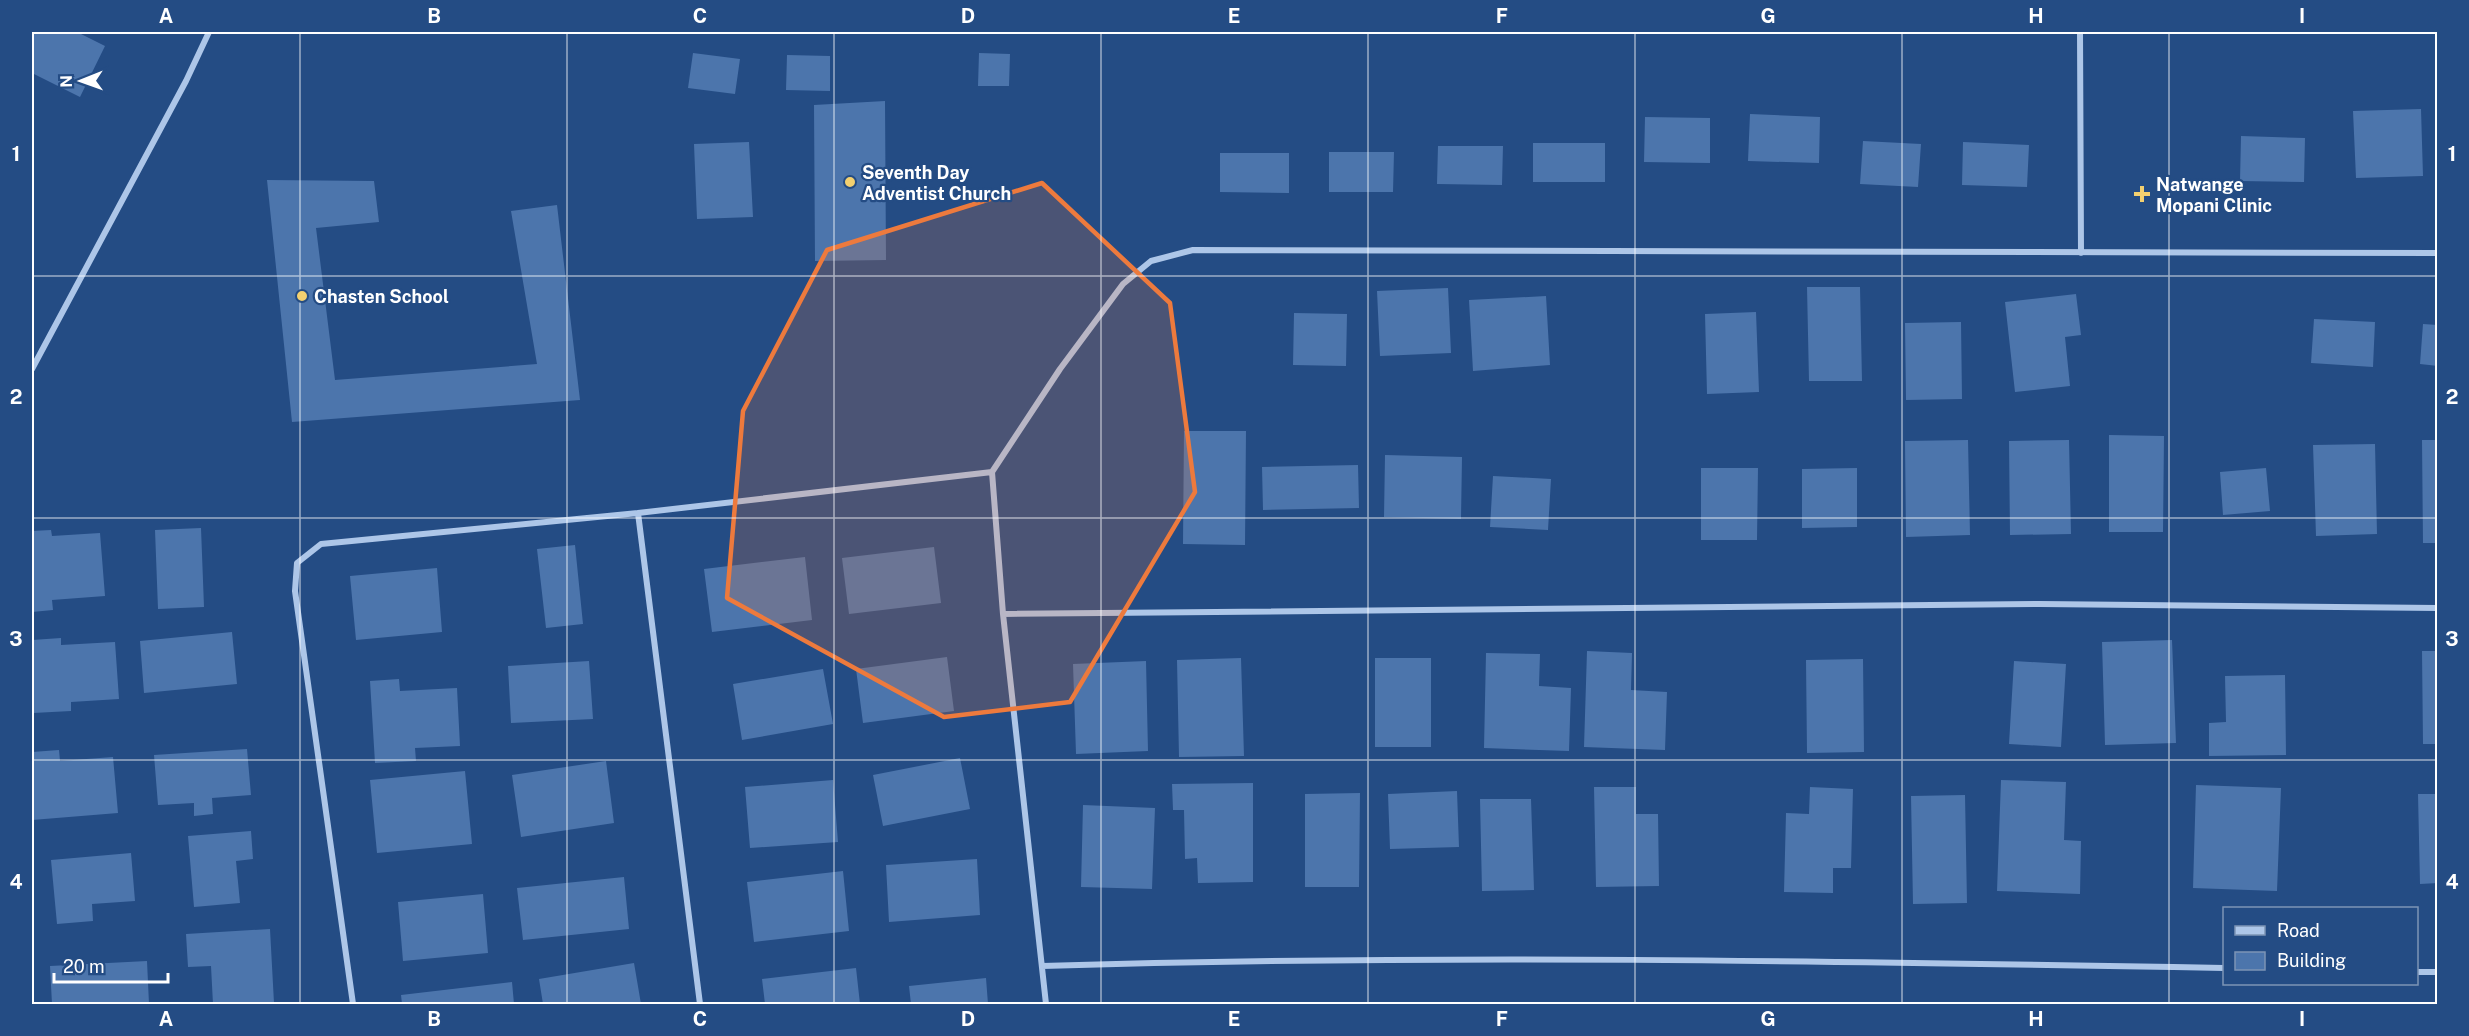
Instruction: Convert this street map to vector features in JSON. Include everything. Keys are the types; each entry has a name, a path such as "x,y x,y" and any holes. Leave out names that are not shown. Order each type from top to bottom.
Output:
{"street":[{"path":"32,369 186,81 208,32"},
{"path":"2080,32 2081,253"},
{"path":"1046,1005 1004,614 992,472 1060,369 1123,284 1151,261 1193,250 2438,253"},
{"path":"353,1005 295,591 297,563 321,544 638,513 992,472"},
{"path":"638,513 700,1005"},
{"path":"1004,614 2040,604 2438,608"},
{"path":"1042,966 1241,960 1646,959 2223,968"},
{"path":"2418,972 2438,972"}],"highlighted area":[{"path":"1042,183 1170,303 1195,492 1070,702 944,717 727,598 743,411 827,250"}],"building":[{"path":"32,32 77,32 105,46 80,97 32,73"},
{"path":"693,53 740,59 735,94 688,88"},
{"path":"979,53 1010,54 1009,86 978,86"},
{"path":"787,55 830,56 830,91 786,90"},
{"name":"Seventh Day Adventist Church","path":"885,101 886,260 815,261 814,105"},
{"path":"2421,109 2423,176 2356,178 2353,111"},
{"path":"1750,114 1820,117 1819,163 1748,161"},
{"path":"1645,117 1710,118 1710,163 1644,162"},
{"path":"2241,136 2305,138 2304,182 2240,181"},
{"path":"1863,141 1921,144 1918,187 1860,184"},
{"path":"749,142 753,217 697,219 694,144"},
{"path":"1963,142 2029,145 2027,187 1962,185"},
{"path":"1533,143 1605,143 1605,182 1533,182"},
{"path":"1438,146 1503,146 1502,185 1437,184"},
{"path":"1329,152 1394,152 1393,192 1329,192"},
{"path":"1220,153 1289,153 1289,193 1220,192"},
{"name":"Chasten School","path":"267,180 374,181 379,222 316,228 335,380 537,364 511,211 557,205 580,400 292,422"},
{"path":"1807,287 1860,287 1862,381 1809,381"},
{"path":"1448,288 1451,353 1380,356 1377,291"},
{"path":"2076,294 2081,335 2065,337 2070,386 2015,392 2005,302"},
{"path":"1546,296 1550,365 1473,371 1469,300"},
{"path":"1756,312 1759,392 1707,394 1705,314"},
{"path":"1294,313 1347,314 1346,366 1293,365"},
{"path":"2314,319 2375,322 2373,367 2311,363"},
{"path":"1961,322 1962,399 1906,400 1905,323"},
{"path":"2423,324 2438,325 2438,366 2420,364"},
{"path":"1184,431 1246,431 1245,545 1183,544"},
{"path":"2109,435 2164,436 2163,532 2109,532"},
{"path":"1968,440 1970,535 1906,537 1905,441"},
{"path":"2069,440 2071,534 2010,535 2009,441"},
{"path":"2422,440 2438,440 2438,543 2423,543"},
{"path":"2375,444 2377,534 2316,536 2313,445"},
{"path":"1385,455 1462,457 1461,519 1384,517"},
{"path":"1358,465 1359,508 1263,510 1262,467"},
{"path":"1701,468 1758,468 1757,540 1701,540"},
{"path":"1857,468 1857,527 1802,528 1802,469"},
{"path":"2266,468 2270,511 2223,515 2220,472"},
{"path":"1493,476 1551,479 1548,530 1490,527"},
{"path":"201,528 204,607 158,609 155,530"},
{"path":"51,530 52,536 100,533 105,596 52,600 53,610 32,612 32,531"},
{"path":"575,545 583,624 546,628 537,549"},
{"path":"934,547 941,603 849,614 842,558"},
{"path":"805,557 812,620 712,632 704,569"},
{"path":"437,568 442,632 356,640 350,576"},
{"path":"232,632 237,684 144,693 140,641"},
{"path":"61,638 61,645 115,642 119,699 71,702 71,711 33,713 32,640"},
{"path":"2172,640 2176,743 2105,745 2102,642"},
{"path":"1587,651 1632,653 1631,690 1667,692 1665,750 1584,747"},
{"path":"2422,651 2438,651 2438,744 2423,744"},
{"path":"1486,653 1540,654 1539,686 1571,688 1569,751 1484,748"},
{"path":"947,657 954,711 863,723 856,669"},
{"path":"1241,658 1244,756 1179,757 1177,660"},
{"path":"1375,658 1431,658 1431,747 1375,747"},
{"path":"1863,659 1864,752 1807,753 1806,660"},
{"path":"589,661 593,719 511,723 508,666"},
{"path":"1146,661 1148,751 1076,754 1073,664"},
{"path":"2014,661 2066,664 2061,747 2009,744"},
{"path":"823,669 833,724 742,740 733,684"},
{"path":"2285,675 2286,755 2209,756 2209,723 2226,722 2225,676"},
{"path":"399,679 400,691 457,688 460,746 415,748 416,761 375,763 370,681"},
{"path":"247,749 251,795 212,798 213,814 194,816 194,803 158,805 154,755"},
{"path":"59,750 60,761 113,757 118,813 32,820 32,752"},
{"path":"960,758 970,809 883,826 873,775"},
{"path":"606,761 614,823 521,837 512,775"},
{"path":"465,771 472,844 377,853 370,780"},
{"path":"833,780 838,842 750,848 745,787"},
{"path":"2001,780 2066,782 2064,840 2081,841 2080,894 1997,891"},
{"path":"1253,783 1253,882 1198,883 1197,858 1185,859 1184,810 1173,810 1172,784"},
{"path":"2196,785 2281,788 2277,891 2193,888"},
{"path":"1594,787 1636,787 1636,814 1658,814 1659,886 1596,887"},
{"path":"1810,787 1853,789 1851,868 1833,868 1833,893 1784,892 1786,813 1809,814"},
{"path":"1457,791 1459,847 1390,849 1388,794"},
{"path":"1360,793 1359,887 1305,887 1305,794"},
{"path":"2418,794 2438,794 2438,883 2420,884"},
{"path":"1965,795 1967,903 1913,904 1911,796"},
{"path":"1480,799 1531,799 1534,890 1482,891"},
{"path":"1083,805 1155,808 1152,889 1081,887"},
{"path":"251,831 253,859 236,861 240,903 194,907 188,836"},
{"path":"131,853 135,901 92,904 93,921 57,924 51,860"},
{"path":"977,859 980,915 889,922 886,865"},
{"path":"843,871 849,931 754,942 747,882"},
{"path":"624,877 629,929 523,940 517,888"},
{"path":"483,894 488,953 403,961 398,902"},
{"path":"270,929 274,1003 213,1004 211,966 188,967 186,934"},
{"path":"147,961 149,1004 52,1004 50,966"},
{"path":"634,963 641,1004 543,1004 539,979"},
{"path":"856,968 860,1004 765,1004 762,979"},
{"path":"986,978 988,1004 911,1004 909,986"},
{"path":"512,982 514,1004 402,1004 401,995"}],"place":[{"name":"Seventh Day Adventist Church","path":"850,182"},
{"name":"Natwange Mopani Clinic","path":"2142,194"},
{"name":"Chasten School","path":"302,296"}]}
